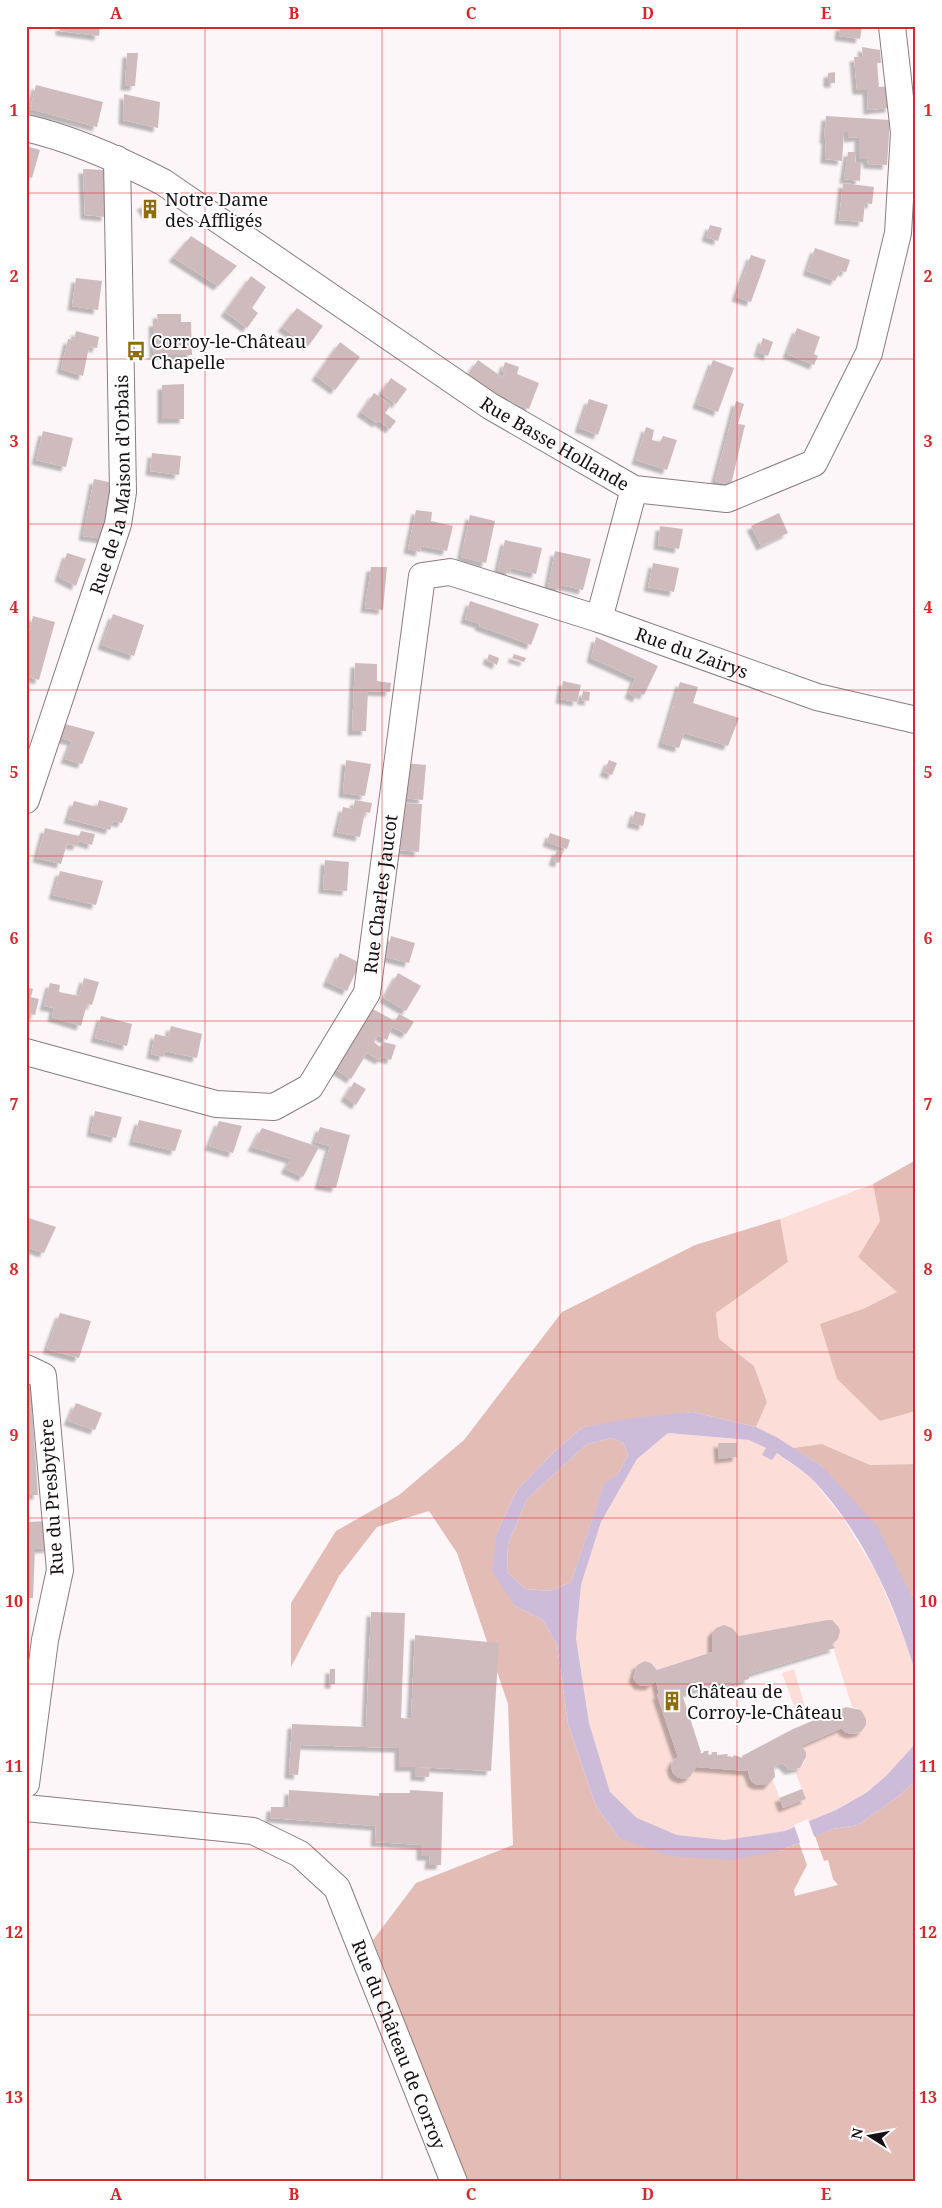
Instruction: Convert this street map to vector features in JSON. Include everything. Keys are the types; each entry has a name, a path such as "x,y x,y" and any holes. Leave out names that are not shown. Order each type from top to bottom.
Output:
{"street":[{"name":"Rue Basse Hollande","path":"26,128 44,132 117,158 163,182 490,406 634,489 726,499 814,463 869,353 898,233 904,133 892,26"},
{"name":"Rue de la Maison d'Orbais","path":"26,800 118,524 123,492 117,158"},
{"path":"599,619 634,489"},
{"name":"Rue Charles Jaucot","path":"26,1052 216,1104 274,1106 310,1086 367,993 422,576 450,572 599,619"},
{"name":"Rue du Zairys","path":"599,619 817,698 916,720"},
{"name":"Rue du Presbytère","path":"26,1368 43,1376 60,1570 45,1640 26,1784"},
{"name":"Rue du Château de Corroy","path":"26,1808 253,1831 300,1854 337,1888 454,2182"}],"shaded area":[{"path":"916,1160 916,1411 880,1421 837,1379 820,1324 863,1309 897,1292 858,1257 880,1221 873,1184"},
{"path":"873,1184 880,1221 858,1257 898,1292 863,1309 837,1379 880,1421 916,1411 916,1464 870,1465 822,1444 793,1448 756,1427 767,1402 754,1366 719,1339 716,1313 788,1262 780,1219"},
{"path":"780,1219 788,1262 716,1313 719,1339 754,1366 767,1402 756,1427 693,1412 583,1427 554,1452 517,1490 497,1532 515,1606 543,1620 557,1645 568,1724 596,1806 619,1838 779,1851 799,1843 807,1865 794,1890 795,1896 838,1885 833,1879 828,1860 824,1861 815,1836 833,1829 858,1825 899,1796 916,1780 916,2182 467,2182 373,1940 416,1883 513,1845 508,1704 457,1553 429,1511 377,1527 339,1576 291,1667 291,1603 336,1531 399,1495 464,1440 562,1312 695,1245"},
{"path":"693,1412 756,1427 778,1438 823,1467 877,1526 916,1605 916,1675 898,1622 875,1570 846,1521 811,1478 777,1453 772,1460 762,1455 766,1448 749,1440 668,1433 637,1459 601,1522 581,1585 576,1638 589,1723 610,1792 637,1818 677,1835 725,1840 785,1831 836,1810 866,1793 886,1776 916,1743 916,1780 899,1796 858,1825 833,1829 779,1851 731,1860 669,1856 619,1838 596,1806 568,1724 557,1645 543,1620 515,1606 492,1571 497,1532 517,1490 554,1452 583,1427 634,1418","holes":["612,1438 623,1443 628,1455 618,1474 604,1484 571,1582 550,1591 526,1589 507,1572 508,1544 527,1499 587,1444"]},
{"path":"668,1433 749,1440 766,1448 762,1455 777,1453 810,1477 843,1518 877,1574 906,1642 916,1675 916,1743 886,1776 866,1793 836,1810 785,1831 725,1840 677,1835 637,1818 610,1792 589,1723 576,1638 581,1585 601,1522 637,1459","holes":["827,1620 836,1623 839,1630 838,1637 832,1644 852,1707 861,1710 864,1723 861,1732 857,1734 852,1734 842,1728 801,1746 806,1756 802,1766 795,1771 806,1799 783,1808 773,1780 768,1785 757,1785 749,1779 748,1771 696,1767 690,1777 684,1778 675,1775 671,1768 674,1760 678,1757 657,1695 659,1694 656,1681 649,1686 639,1685 633,1678 637,1665 645,1661 651,1663 657,1670 712,1652 712,1633 722,1626 733,1630 739,1636"]},
{"path":"612,1438 623,1443 628,1455 618,1474 604,1485 571,1582 550,1591 526,1589 507,1572 508,1544 527,1499 587,1444"},
{"path":"822,1444 870,1465 916,1464 916,1605 823,1467 793,1448"},
{"path":"794,1669 807,1714 798,1717 782,1673"}],"pier":[{"path":"808,1819 815,1839 801,1845 794,1825"}],"building":[{"path":"60,26 100,26 99,36 60,31"},
{"path":"840,26 862,26 860,39 839,36"},
{"path":"862,47 880,50 881,63 877,63 879,87 889,86 890,108 868,110 867,90 857,90 854,57 863,57"},
{"path":"127,53 138,53 135,86 125,86"},
{"path":"835,72 835,83 828,83 828,73"},
{"path":"36,85 103,102 97,127 30,109"},
{"path":"124,94 160,102 158,128 123,120"},
{"path":"826,116 890,120 887,165 868,164 867,159 859,159 859,137 848,138 848,132 844,132 842,161 825,159"},
{"path":"26,146 40,150 32,178 26,176"},
{"path":"848,152 856,152 855,162 861,162 860,181 844,179"},
{"path":"83,169 105,170 106,217 85,215"},
{"path":"843,183 874,187 872,204 865,203 863,222 839,220"},
{"name":"Notre Dame des Affligés","path":"152,201 159,212 148,216 141,205"},
{"path":"710,225 722,228 718,241 706,237"},
{"path":"191,236 237,266 218,286 173,257"},
{"path":"815,248 850,260 846,272 840,271 835,281 807,271"},
{"path":"751,255 766,260 751,302 736,297"},
{"path":"251,276 266,287 252,308 258,313 247,328 225,312"},
{"path":"76,278 102,281 98,310 72,306"},
{"path":"297,308 323,326 308,346 282,327"},
{"path":"157,314 181,314 181,322 191,322 192,355 154,355 153,322 158,322"},
{"path":"797,328 820,337 814,354 818,356 814,365 787,354"},
{"path":"76,331 99,337 97,348 89,347 83,376 61,369 68,339 74,340"},
{"path":"763,338 773,342 768,356 758,352"},
{"path":"340,342 360,357 335,390 316,376"},
{"path":"478,360 502,377 505,373 502,371 505,362 519,367 517,374 539,383 529,409 507,400 495,392 491,395 466,377"},
{"path":"713,360 734,368 718,412 697,404"},
{"path":"391,378 407,389 396,404 381,393"},
{"path":"184,384 184,419 162,419 162,385"},
{"path":"374,393 391,405 385,413 396,421 390,429 361,412"},
{"path":"589,399 608,405 598,435 579,428"},
{"path":"736,401 744,404 738,424 745,425 731,485 715,481"},
{"path":"646,427 654,430 652,440 660,442 663,436 677,440 667,470 636,460"},
{"path":"43,431 73,438 66,467 36,460"},
{"path":"152,453 181,456 179,475 150,471"},
{"path":"94,479 114,483 104,539 83,536"},
{"path":"416,510 432,512 431,521 453,526 447,551 421,546 420,552 408,549"},
{"path":"779,513 788,533 761,546 751,526"},
{"path":"470,515 495,521 486,563 461,557"},
{"path":"660,526 683,529 679,549 658,545"},
{"path":"505,540 542,548 536,574 511,568 510,573 498,570"},
{"path":"555,551 591,559 583,590 561,585 560,589 548,587"},
{"path":"67,553 86,559 76,586 59,577"},
{"path":"653,563 679,568 674,592 648,587"},
{"path":"371,567 387,567 383,610 365,608"},
{"path":"470,601 539,624 531,645 465,619"},
{"path":"113,614 144,625 134,656 102,645"},
{"path":"33,616 55,622 39,680 26,676 26,657 29,650 26,650 26,644"},
{"path":"596,637 658,666 644,695 639,693 637,698 629,694 635,678 591,658"},
{"path":"489,654 499,658 497,665 487,660"},
{"path":"514,654 526,658 524,662 512,658"},
{"path":"355,663 377,664 377,681 391,683 390,692 368,691 366,731 352,731"},
{"path":"563,681 581,685 577,702 560,699"},
{"path":"680,682 698,687 693,703 739,718 728,746 684,733 679,748 662,743"},
{"path":"583,691 590,692 589,701 581,700"},
{"path":"65,724 95,732 82,764 65,759 72,741 60,738"},
{"path":"346,760 371,764 365,796 343,793"},
{"path":"609,760 617,763 612,775 604,772"},
{"path":"404,763 426,765 423,800 402,798"},
{"path":"99,800 128,808 122,823 113,821 110,830 68,819 74,801 97,807"},
{"path":"355,800 372,803 370,813 365,812 360,837 337,832 343,807 353,809"},
{"path":"401,803 422,804 419,852 398,850"},
{"path":"635,811 646,814 643,826 631,823"},
{"path":"45,828 79,836 81,831 95,834 92,845 79,841 77,846 67,844 61,864 37,858"},
{"path":"550,833 570,840 567,849 547,842"},
{"path":"557,850 563,852 559,863 553,861"},
{"path":"325,860 349,862 347,891 323,889"},
{"path":"60,871 103,881 96,905 53,895"},
{"path":"391,936 415,943 409,963 386,957"},
{"path":"340,953 360,963 347,991 327,982"},
{"path":"398,973 421,986 406,1011 384,998"},
{"path":"84,978 99,982 92,1005 87,1004 81,1026 52,1017 54,1008 44,1006 50,983 60,985 59,992 79,996"},
{"path":"26,987 33,989 31,997 39,999 35,1015 26,1013"},
{"path":"369,1007 395,1021 399,1014 414,1022 406,1034 392,1027 387,1040 378,1035 374,1042 380,1047 383,1042 396,1045 391,1060 382,1057 380,1060 367,1053 351,1079 335,1069"},
{"path":"101,1016 132,1024 127,1046 95,1038"},
{"path":"171,1026 202,1034 197,1058 165,1051 163,1057 151,1054 155,1034 168,1037"},
{"path":"354,1082 366,1089 356,1105 345,1097"},
{"path":"95,1111 122,1117 116,1138 91,1132"},
{"path":"139,1120 182,1130 175,1151 133,1141"},
{"path":"219,1121 242,1126 233,1153 209,1146"},
{"path":"320,1127 350,1135 336,1188 319,1185 330,1146 315,1142"},
{"path":"262,1128 319,1147 303,1177 285,1169 291,1159 252,1147"},
{"path":"26,1217 56,1227 44,1253 26,1247"},
{"path":"60,1313 91,1321 79,1358 47,1349"},
{"path":"26,1381 33,1383 32,1407 26,1406"},
{"path":"76,1403 102,1413 95,1430 68,1421"},
{"path":"26,1407 32,1407 38,1495 26,1495"},
{"path":"718,1443 737,1443 737,1457 719,1459"},
{"path":"48,1521 50,1548 35,1549 33,1598 26,1598 26,1548 30,1549 27,1522"},
{"path":"371,1612 405,1613 401,1718 411,1719 415,1635 499,1643 491,1771 417,1767 430,1769 429,1777 415,1776 415,1767 399,1767 399,1748 301,1745 298,1775 289,1774 292,1724 366,1727"},
{"name":"Château de Corroy-le-Château","path":"832,1620 840,1631 838,1639 832,1644 835,1648 749,1674 749,1679 724,1686 720,1683 682,1694 700,1753 709,1751 708,1754 711,1755 712,1752 717,1752 717,1755 728,1754 727,1756 733,1757 734,1755 743,1758 742,1756 793,1729 846,1707 861,1710 866,1719 866,1725 861,1732 852,1734 845,1732 842,1728 801,1746 806,1752 806,1757 800,1768 789,1770 782,1763 774,1767 775,1777 768,1785 757,1785 752,1782 748,1771 696,1767 690,1777 683,1779 677,1777 673,1773 671,1766 674,1759 678,1757 657,1695 659,1694 656,1681 649,1686 639,1685 633,1678 637,1665 645,1661 651,1663 657,1670 712,1652 712,1633 716,1628 724,1625 732,1628 739,1636"},
{"path":"330,1669 335,1669 335,1684 329,1684"},
{"path":"802,1789 806,1799 783,1808 779,1798"},
{"path":"289,1790 379,1796 379,1793 410,1793 410,1790 443,1792 441,1865 429,1865 430,1856 421,1856 421,1845 375,1842 376,1826 270,1818 271,1807 288,1807"}],"place":[{"name":"Notre Dame des Affligés","path":"150,209"},
{"name":"Corroy-le-Château Chapelle","path":"136,351"},
{"name":"Château de Corroy-le-Château","path":"672,1701"}]}
